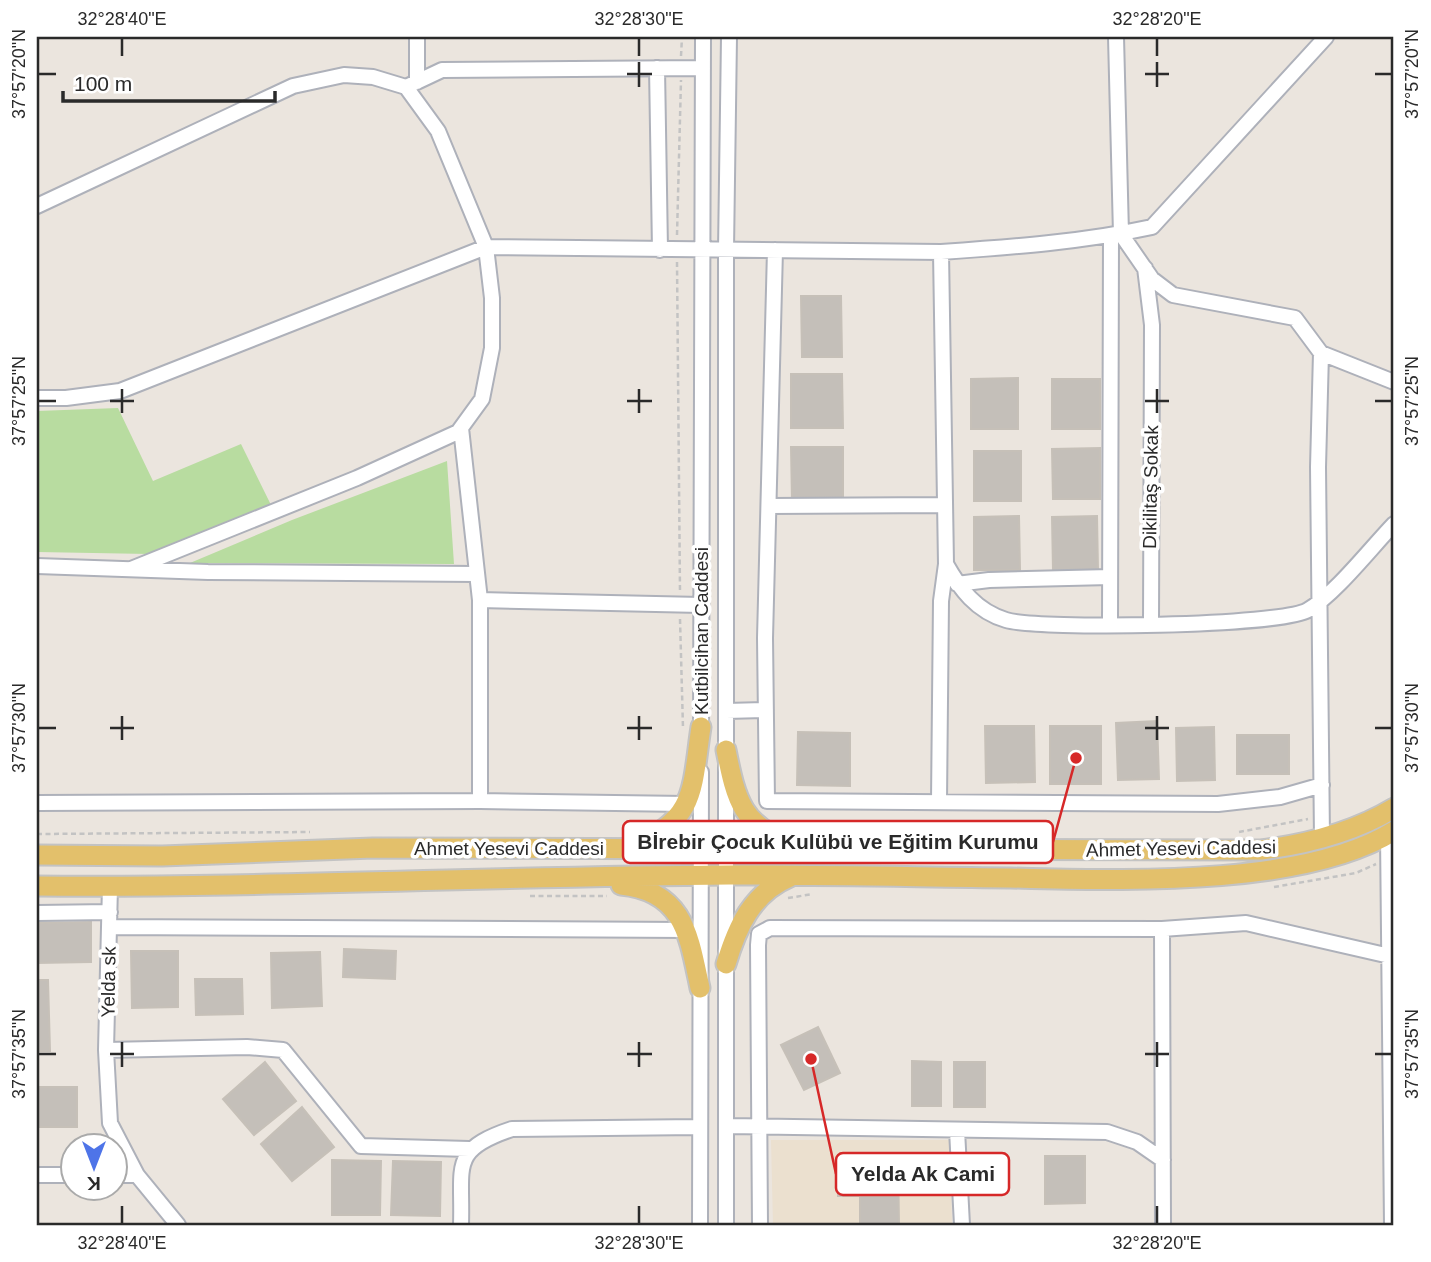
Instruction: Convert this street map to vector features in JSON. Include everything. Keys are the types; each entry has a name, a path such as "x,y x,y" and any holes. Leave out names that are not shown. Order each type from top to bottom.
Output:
{"main road":[{"path":"628,848 675,823 686,804 692,729"},
{"path":"726,750 734,790 751,821 775,838 808,849"},
{"name":"Ahmet Yesevi Caddesi","path":"37,855 162,856 373,848 1262,850 1322,838 1350,829 1394,808"},
{"name":"Ahmet Yesevi Caddesi","path":"37,886 526,876 794,875 1120,880 1249,873 1335,856 1391,833"},
{"path":"726,964 736,931 752,906 777,883 794,875"},
{"path":"526,876 640,887 676,910 688,930 700,988"}],"street":[{"path":"131,569 358,478 458,432 482,399 492,348 492,298 486,247 438,131 411,85 417,37"},
{"name":"Kutbilcihan Caddesi","path":"700,1225 701,847 692,729 701,605 703,37"},
{"name":"Kutbilcihan Caddesi","path":"726,1225 726,250 729,37"},
{"path":"1110,624 1116,37"},
{"path":"37,398 66,398 120,391 486,247 941,252 1116,234 1152,227 1326,37"},
{"path":"657,68 660,250"},
{"path":"37,206 293,86 344,75 373,77 411,85 442,70 703,68"},
{"path":"1116,234 1152,279 1173,295 1295,318 1321,354 1394,382"},
{"path":"775,250 766,710 767,801 1218,804 1280,797 1322,785"},
{"path":"939,801 941,601 946,564 941,252"},
{"name":"Dikilitaş Sokak","path":"1144,268 1152,325 1151,624"},
{"path":"1321,354 1318,467 1322,838"},
{"path":"461,428 480,600 480,801"},
{"path":"769,506 945,505"},
{"path":"946,564 957,584 978,606 1017,623 1151,624 1283,619 1306,611 1321,600 1394,524"},
{"path":"37,566 476,574"},
{"path":"957,584 1110,577"},
{"path":"480,600 701,605"},
{"path":"726,710 766,710"},
{"path":"37,803 480,801 686,804"},
{"path":"1391,833 1392,1225"},
{"name":"Yelda sk","path":"110,886 106,1050 110,1123 137,1175 178,1225"},
{"path":"37,913 109,920 688,930"},
{"path":"760,1225 758,945 759,933 770,928 1162,929 1246,923 1392,957"},
{"path":"1162,929 1163,1225"},
{"path":"106,1050 247,1047 283,1050 361,1146 469,1149"},
{"path":"726,1126 1107,1132 1138,1142 1163,1160"},
{"path":"461,1225 463,1163 469,1149 486,1138 512,1129 699,1127"},
{"path":"957,1130 962,1225"},
{"path":"37,1175 60,1175"},
{"path":"130,1175 137,1175"}],"path":[{"path":"682,37 677,250 680,604 692,729"}],"shaded area":[{"path":"771,1140 950,1140 952,1225 773,1225"}],"green space":[{"path":"118,408 153,481 241,444 271,505 149,554 37,552 37,411"},
{"path":"447,461 454,564 190,563 292,520"}],"building":[{"path":"801,296 841,296 842,357 802,357"},
{"path":"791,374 842,374 843,428 791,428"},
{"path":"1018,378 1018,429 971,429 971,379"},
{"path":"1052,379 1100,379 1100,429 1052,429"},
{"path":"791,447 843,447 843,500 792,501"},
{"path":"1100,448 1100,499 1053,499 1052,449"},
{"path":"974,451 1021,451 1021,501 974,501"},
{"path":"1019,516 1020,570 974,570 974,517"},
{"path":"1097,516 1098,570 1053,570 1052,517"},
{"path":"1157,721 1159,779 1118,780 1116,723"},
{"path":"985,726 1034,726 1035,782 986,783"},
{"path":"1050,726 1101,726 1101,784 1050,784"},
{"path":"1214,727 1215,780 1177,781 1176,728"},
{"path":"798,732 850,733 850,786 797,785"},
{"path":"1237,735 1289,735 1289,774 1237,774"},
{"path":"91,922 91,962 37,963 37,923"},
{"path":"344,949 396,951 395,979 343,977"},
{"path":"131,951 178,951 178,1007 132,1008"},
{"path":"320,952 322,1006 272,1008 271,953"},
{"path":"195,979 242,979 243,1014 196,1015"},
{"path":"37,980 48,980 50,1051 37,1051"},
{"path":"818,1027 840,1073 804,1090 781,1045"},
{"path":"912,1061 941,1062 941,1106 912,1106"},
{"path":"265,1062 296,1101 254,1135 223,1099"},
{"path":"954,1062 985,1062 985,1107 954,1107"},
{"path":"37,1087 77,1087 77,1127 37,1127"},
{"path":"302,1107 334,1147 292,1181 261,1144"},
{"path":"1045,1156 1085,1156 1085,1203 1045,1204"},
{"path":"898,1159 899,1225 860,1225 860,1196 838,1196 838,1160"},
{"path":"332,1160 381,1161 380,1215 332,1215"},
{"path":"393,1161 441,1162 440,1216 391,1215"}],"place":[{"name":"Bİrebir Çocuk Kulübü ve Eğitim Kurumu","path":"1076,758"},
{"name":"Yelda Ak Cami","path":"811,1059"}]}
